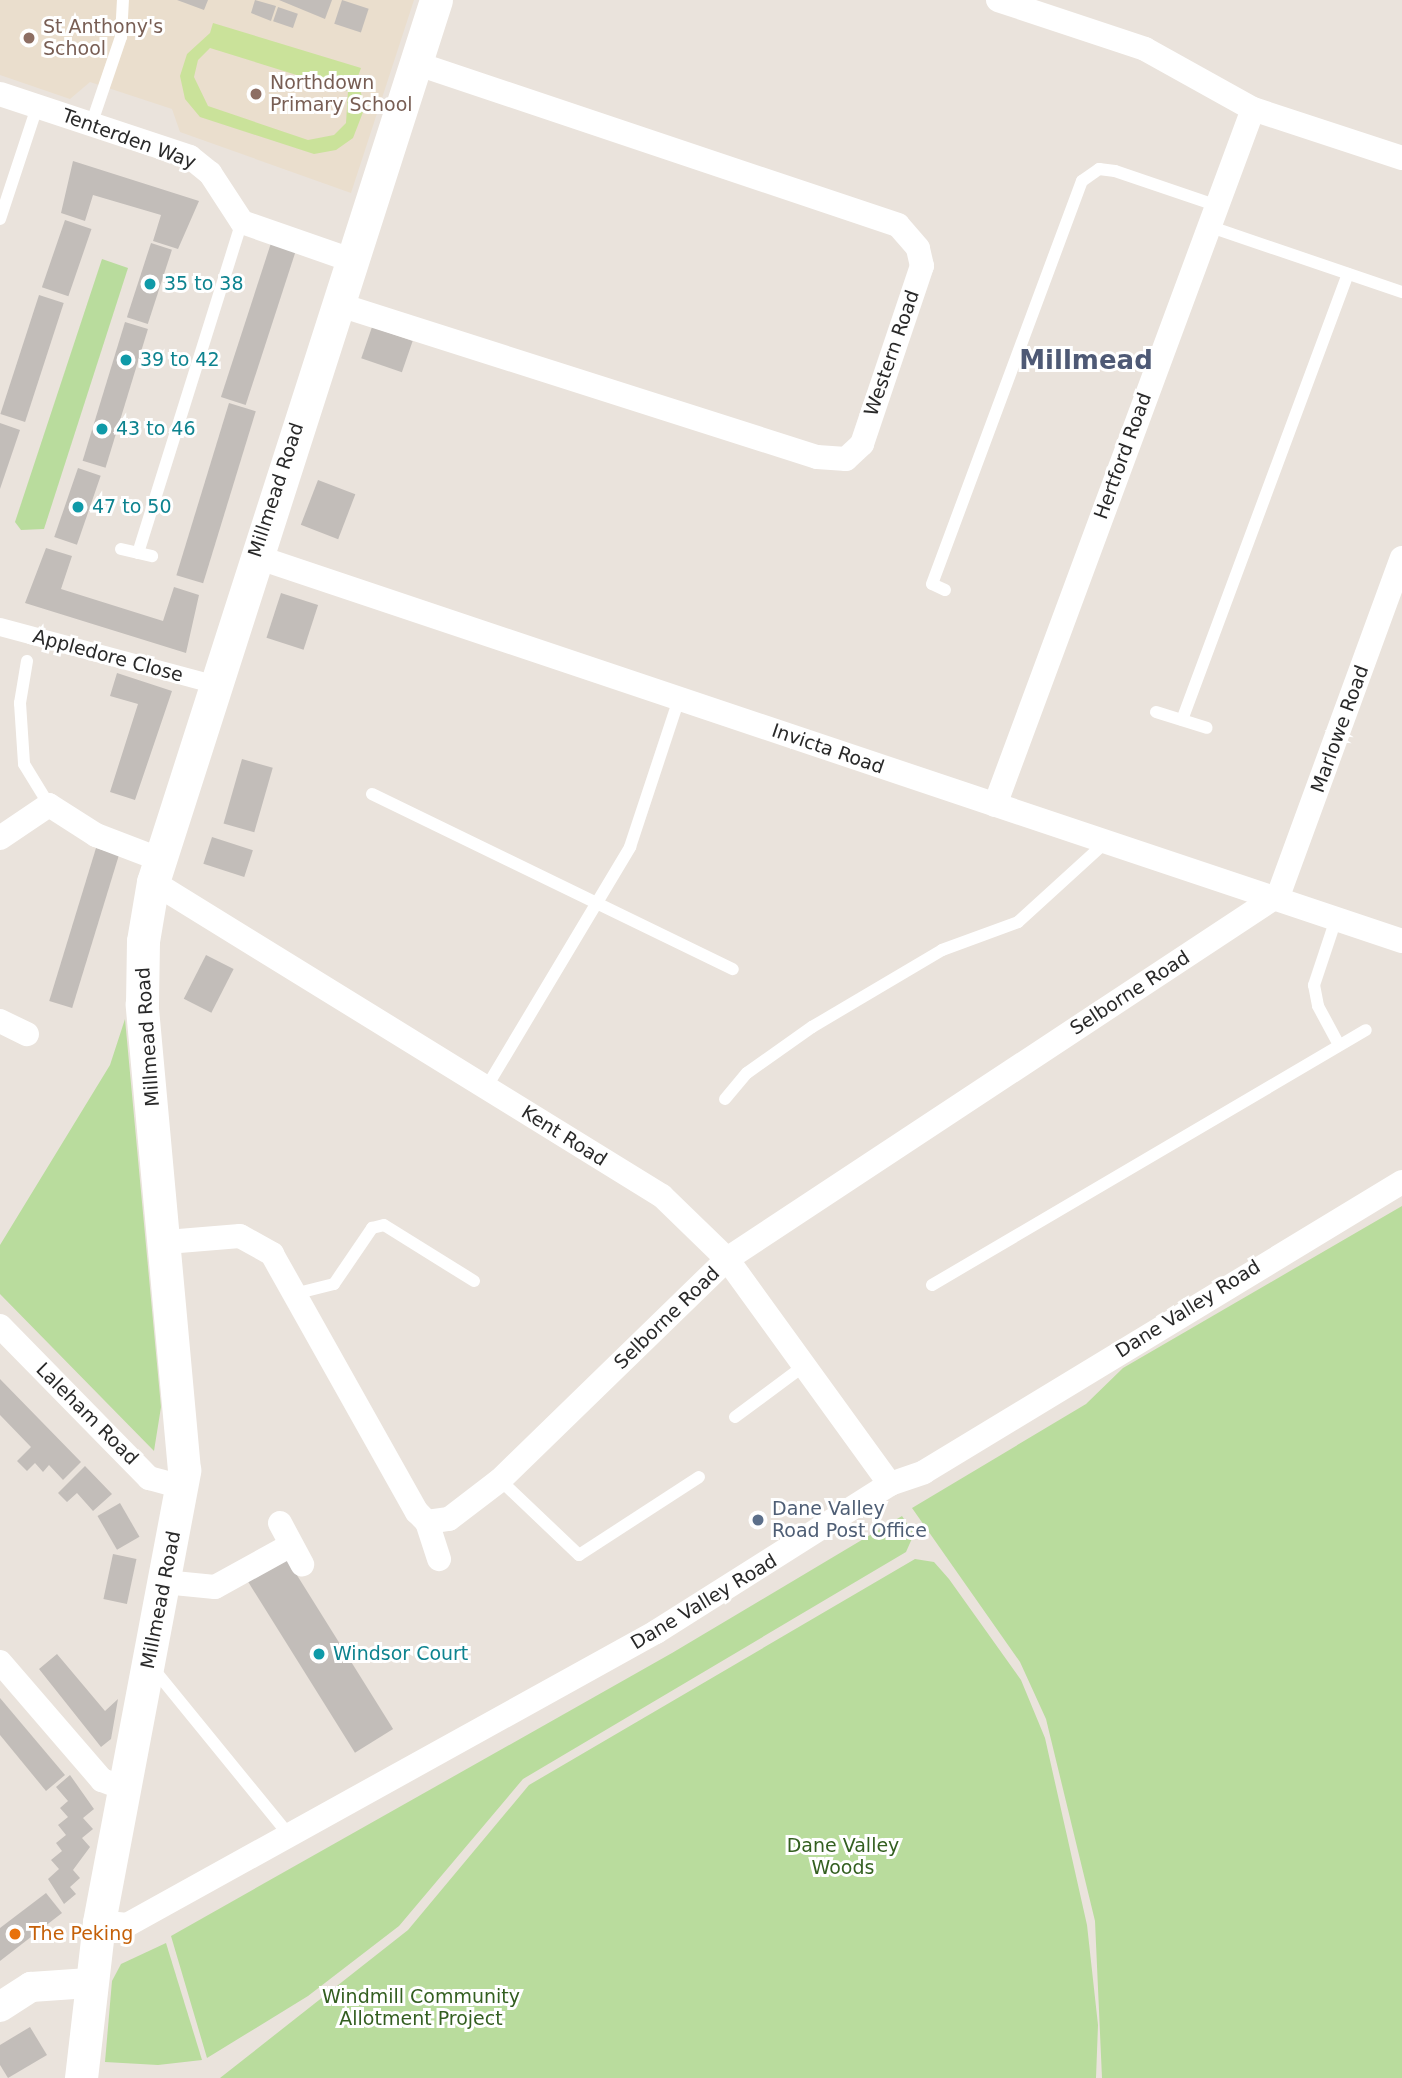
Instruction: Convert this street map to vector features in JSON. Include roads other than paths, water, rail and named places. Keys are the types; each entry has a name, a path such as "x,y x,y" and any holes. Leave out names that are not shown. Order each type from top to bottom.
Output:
{"main road":[{"name":"Millmead Road","path":"81,2078 89,1983 99,1922 182,1486 184,1432 142,1004 143,941 156,870 216,685 254,556 436,0"}],"street":[{"path":"998,0 1145,49 1253,109 1402,158"},
{"name":"Western Road","path":"337,304 817,457 846,458 862,443 922,266 918,248 898,225 415,63"},
{"name":"Tenterden Way","path":"0,94 202,163 242,222"},
{"name":"Hertford Road","path":"995,804 1211,216 1253,109"},
{"path":"242,222 351,260"},
{"name":"Invicta Road","path":"254,556 1402,941"},
{"name":"Marlowe Road","path":"1275,899 1402,558"},
{"name":"Appledore Close","path":"0,627 216,685"},
{"path":"0,838 49,804"},
{"name":"Kent Road","path":"49,804 156,870 486,1088 662,1196 727,1259 890,1484"},
{"name":"Selborne Road","path":"427,1522 449,1519 500,1480 727,1259 1275,899"},
{"path":"0,1021 27,1034"},
{"name":"Dane Valley Road","path":"99,1922 127,1925 656,1632 890,1484 924,1472 1402,1182"},
{"path":"167,1242 240,1236 257,1243 272,1254 298,1293 416,1512 427,1522 439,1559"},
{"name":"Laleham Road","path":"0,1326 149,1478 182,1486"},
{"path":"164,1582 215,1587 291,1544"},
{"path":"0,1662 102,1780 123,1788"},
{"path":"0,2007 31,1987 89,1983"}],"lane":[{"path":"91,125 121,37 123,0"},
{"path":"0,219 37,107"},
{"path":"944,590 932,584 1082,181 1099,169 1115,171 1211,216 1348,274 1402,292"},
{"path":"138,553 242,222"},
{"path":"1182,720 1348,274"},
{"path":"121,549 152,556"},
{"path":"27,661 20,703 24,764 49,804"},
{"path":"486,1088 631,847 679,698"},
{"path":"1156,712 1206,728"},
{"path":"372,794 733,969"},
{"path":"724,1099 747,1073 812,1027 942,950 1018,922 1105,842"},
{"path":"1336,919 1314,985 1318,1006 1339,1045"},
{"path":"932,1285 1366,1030"},
{"path":"298,1293 334,1284 372,1228 384,1225 474,1281"},
{"path":"735,1417 805,1365"},
{"path":"500,1480 579,1555 699,1477"},
{"path":"150,1664 289,1835"}],"place":[{"name":"St Anthony's School","path":"29,38"},
{"name":"Northdown Primary School","path":"256,94"},
{"name":"35 to 38","path":"150,284"},
{"name":"39 to 42","path":"126,360"},
{"name":"43 to 46","path":"102,429"},
{"name":"47 to 50","path":"78,507"},
{"name":"Dane Valley Road Post Office","path":"758,1520"},
{"name":"Windsor Court","path":"319,1654"},
{"name":"The Peking","path":"15,1934"}],"district":[{"name":"Millmead","path":"1086,361"}],"park label":[{"name":"Dane Valley Woods","path":"843,1857"},
{"name":"Windmill Community Allotment Project","path":"421,2008"}]}
